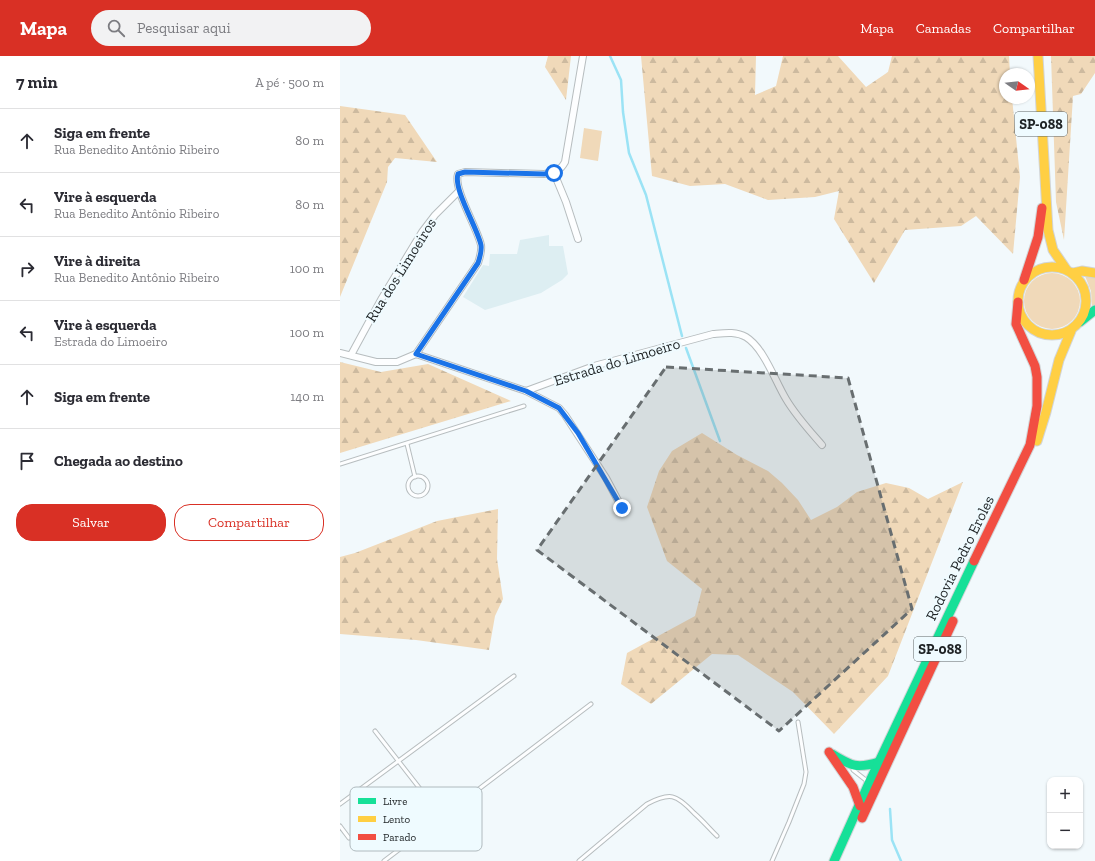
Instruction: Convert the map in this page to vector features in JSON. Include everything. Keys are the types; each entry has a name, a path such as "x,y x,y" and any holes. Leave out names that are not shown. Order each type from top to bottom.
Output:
{"main road":[{"name":"Rodovia Pedro Eroles","path":"843,861 980,563 1027,465 1039,437 1059,360 1071,330 1084,314 1086,306 1086,296 1080,280 1070,271 1053,250 1050,240 1045,193 1038,56"},
{"name":"Rodovia Pedro Eroles","path":"834,861 953,604 1030,445 1037,406 1037,377 1035,366 1016,324 1019,291 1038,237 1045,193"},
{"path":"1024,280 1039,269 1048,266 1057,266 1070,271 1095,272"},
{"path":"1018,302 1019,312 1024,321 1031,328 1040,333 1050,335 1060,334 1071,330"},
{"path":"1079,322 1095,310"},
{"path":"829,752 851,766 858,768 866,767 879,762"},
{"path":"829,752 852,787 860,806"}],"street":[{"path":"340,353 376,362 397,362 416,354 478,263 480,257 480,244 459,191 456,179 458,174 460,172 475,172 544,174 554,173 561,170 565,162 583,56"},
{"path":"554,173 566,202 578,239"},
{"name":"Rua dos Limoeiros","path":"351,355 382,298 422,232 435,215 459,191"},
{"name":"Estrada do Limoeiro","path":"526,391 594,366 713,334 728,332 746,337 754,344 800,420 822,445"},
{"path":"416,354 526,391 559,408 566,415 606,478 622,508"}],"lane":[{"path":"340,464 524,406"},
{"path":"407,444 415,477"},
{"path":"415,477 423,478 428,486 426,492 421,496 412,494 408,489 409,482 415,477"},
{"path":"363,787 514,676"},
{"path":"482,787 591,704"},
{"path":"772,861 790,822 804,784 806,772 798,722"},
{"path":"375,731 419,787"},
{"path":"829,752 869,783"},
{"path":"340,804 350,797"},
{"path":"579,861 647,804 659,798 674,797 682,800 717,836"},
{"path":"340,826 349,838"},
{"path":"384,861 397,851"}],"highlighted area":[{"path":"666,367 848,378 912,609 779,731 537,550"}],"shaded area":[{"path":"549,235 549,246 563,246 568,274 562,280 541,293 485,310 463,297 483,265 489,266 490,254 517,254 520,240"}],"green space":[{"path":"548,56 571,56 566,100 545,67"},
{"path":"641,56 756,56 755,95 776,86 783,56 838,56 866,87 888,72 892,56 1009,56 1010,68 999,68 999,104 1013,104 1020,177 1013,254 976,216 961,226 905,230 874,283 834,219 839,191 815,197 768,200 725,184 690,186 652,176"},
{"path":"1051,56 1095,56 1095,73 1081,94 1073,96 1064,240 1056,202"},
{"path":"340,106 405,115 437,162 395,158 388,167 387,182 340,297"},
{"path":"584,128 602,131 598,161 580,158"},
{"path":"1046,273 1058,273 1072,281 1080,295 1078,312 1072,321 1058,329 1046,329 1036,324 1029,317 1024,307 1024,295 1029,285 1036,278"},
{"path":"1085,276 1095,276 1095,305 1092,307 1091,291"},
{"path":"340,362 381,372 428,364 511,401 340,453"},
{"path":"702,433 737,455 768,471 798,500 811,520 837,507 857,492 886,483 909,488 928,499 963,482 888,676 834,734 793,692 738,655 712,654 651,704 621,684 627,653 695,616 702,589 667,561 647,507 659,471 672,451"},
{"path":"498,509 497,559 503,599 495,616 489,650 416,640 340,634 340,557 355,553 437,521"}],"waterway":[{"path":"610,56 621,80 623,112 629,153 646,195 682,336"},
{"path":"686,348 720,441"},
{"path":"890,809 892,840 901,861"}],"traffic: fast":[{"path":"1080,322 1095,310"},
{"path":"834,861 869,783 974,561"},
{"path":"832,754 849,764 859,766 879,762"}],"traffic: slow":[{"path":"1038,56 1048,230 1053,250 1066,269"},
{"path":"1045,267 1059,267 1071,272 1081,282 1086,294 1086,301 1086,308 1081,320 1071,330 1059,335 1045,335 1033,330 1023,320 1018,308 1018,294 1023,282 1033,272 1045,267"},
{"path":"1073,273 1082,271 1095,273"},
{"path":"1037,441 1059,360 1071,331"}],"traffic: jam":[{"path":"1024,280 1038,237 1042,208"},
{"path":"974,561 1030,445 1037,406 1037,377 1035,366 1016,324 1018,302"},
{"path":"862,818 953,621"},
{"path":"829,752 853,787 860,806"}],"route":[{"path":"554,173 460,172 458,174 456,179 459,191 473,223 480,244 480,257 478,263 416,354 526,391 559,408 566,415 578,433 606,478 622,508"}]}
